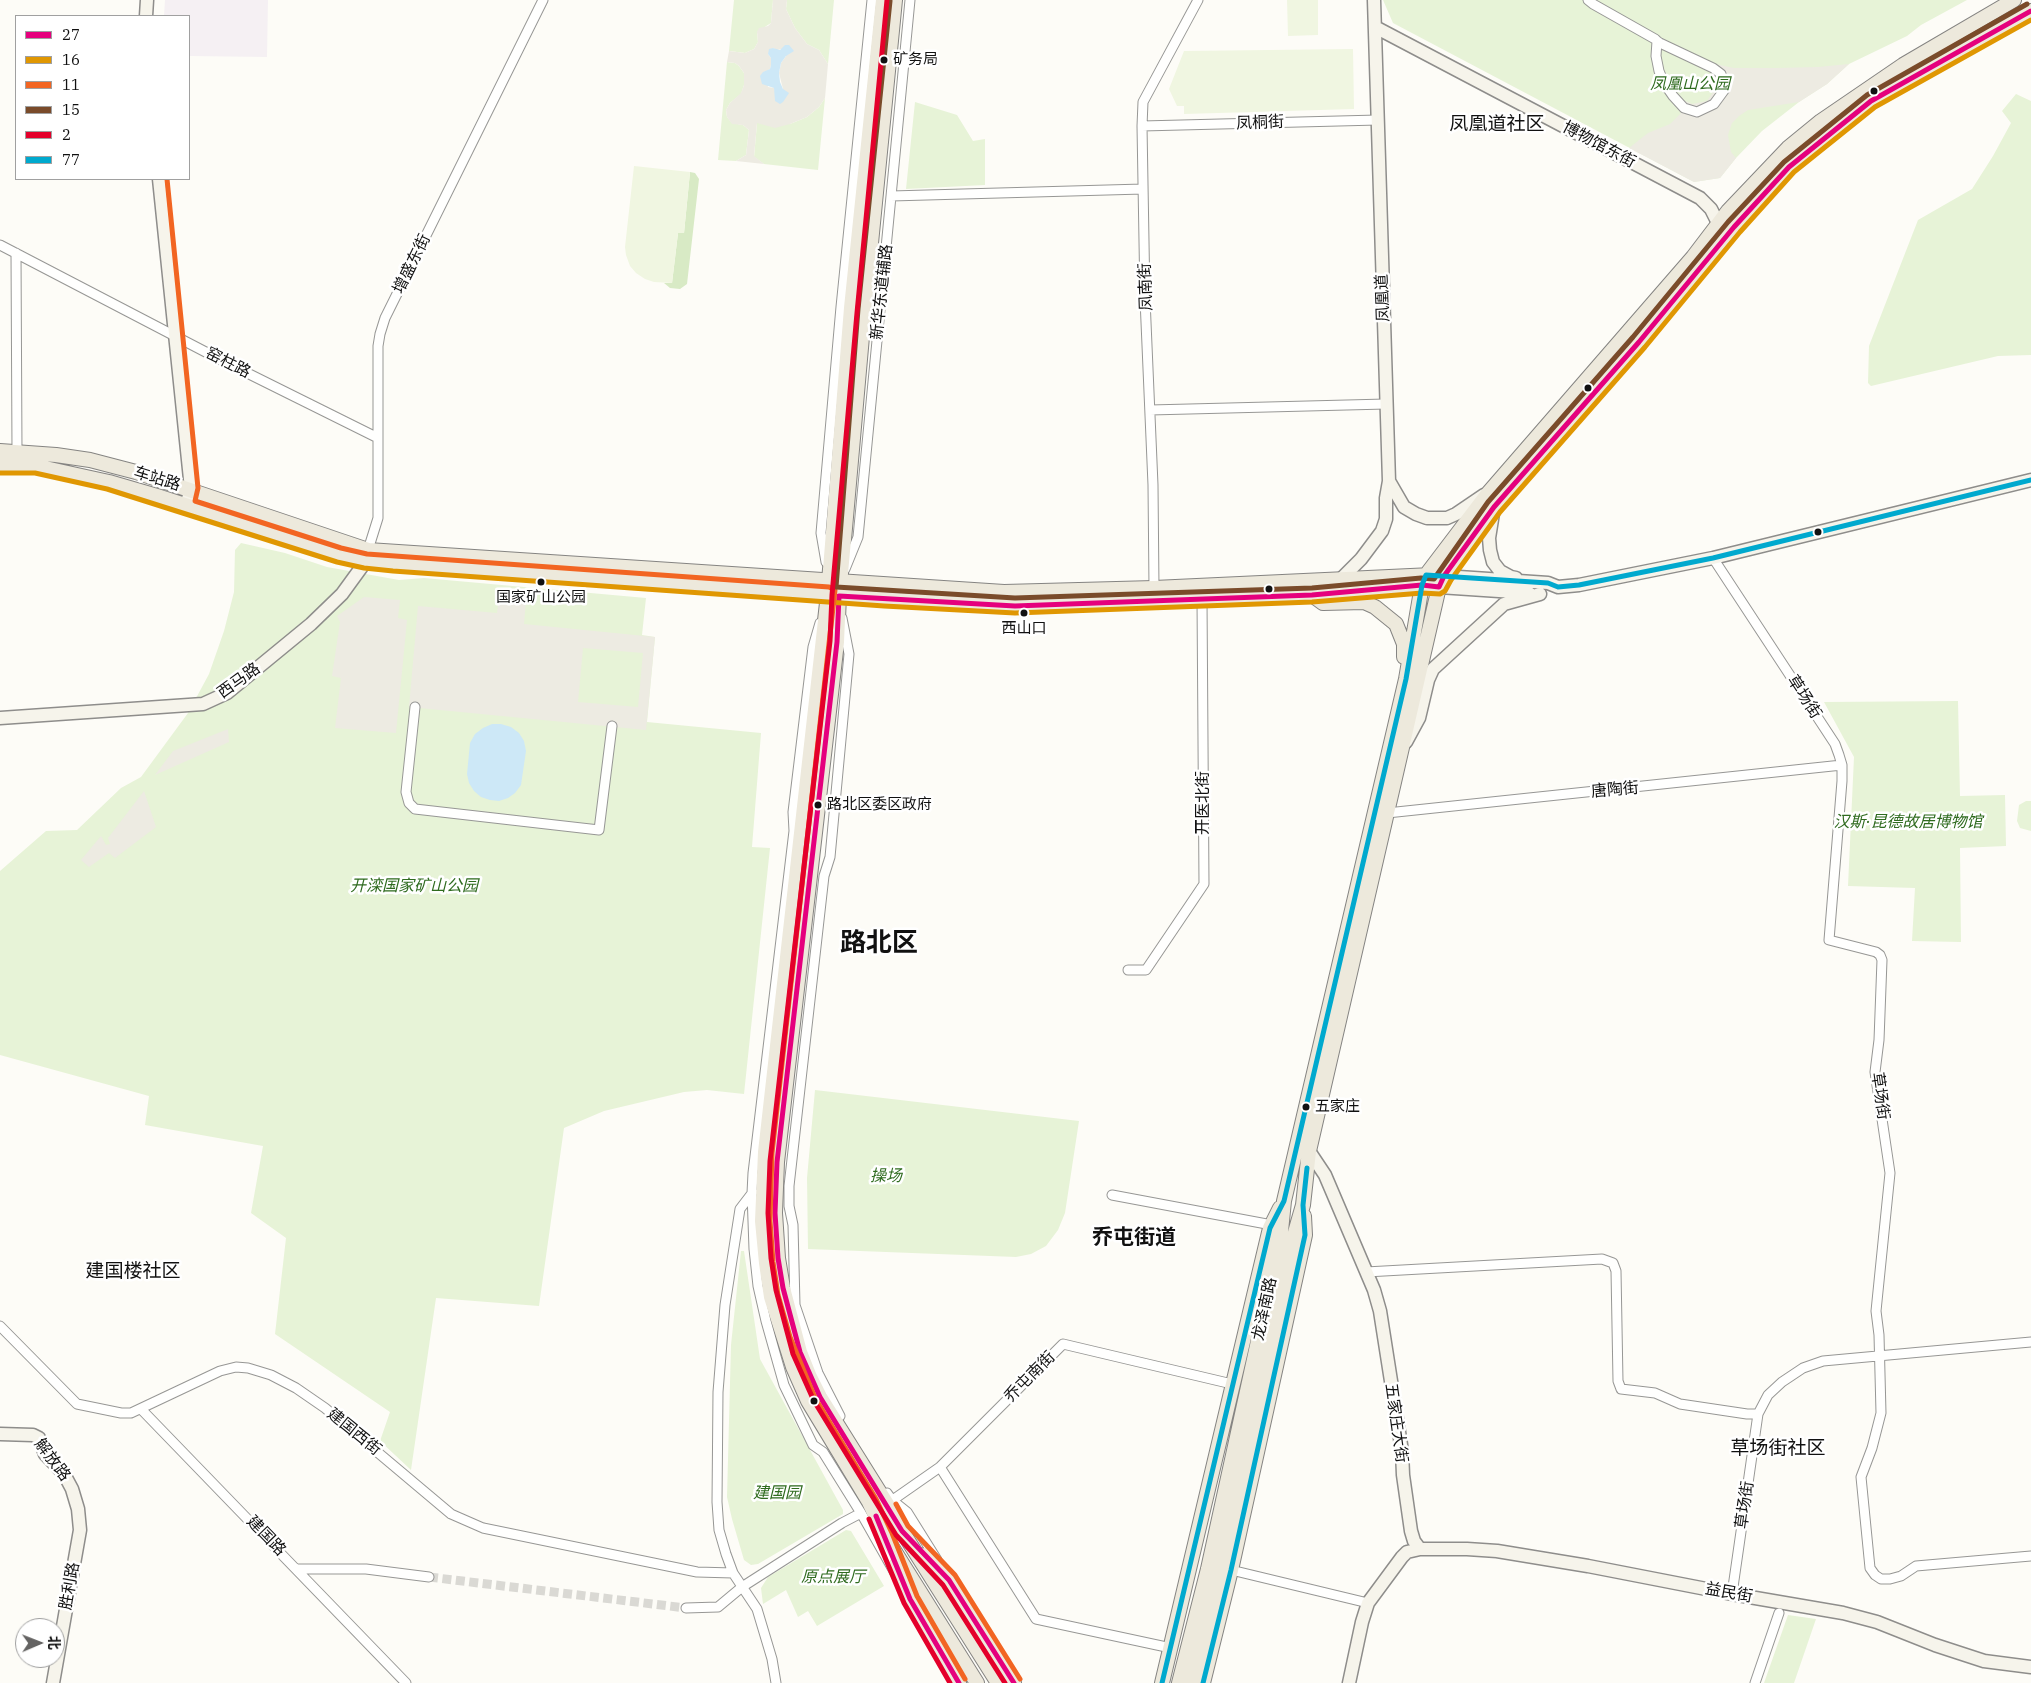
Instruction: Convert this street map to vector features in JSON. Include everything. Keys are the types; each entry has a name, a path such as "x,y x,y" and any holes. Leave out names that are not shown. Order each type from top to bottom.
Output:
{"main road":[{"path":"883,0 851,308 834,588 837,642 776,1162 775,1213 783,1288 800,1352 820,1397 889,1502 902,1531 998,1683"},
{"path":"895,0 865,305 834,588 757,1188 771,1297 793,1367 808,1401 868,1502 885,1536 910,1600 960,1683"},
{"name":"龙泽南路","path":"1179,1683 1206,1578 1247,1396 1280,1241 1284,1201 1406,679 1424,580 1489,492 1693,257 1728,211 1788,148 1820,121 1902,65 2014,0"},
{"name":"龙泽南路","path":"1190,1683 1221,1568 1290,1250 1303,1205 1309,1151 1441,582 1494,507 1639,342 1724,238 1789,167 1871,101 2031,11"},
{"name":"车站路","path":"0,451 17,451 90,460 153,476 367,555"},
{"name":"车站路","path":"0,465 36,466 157,496 339,555 367,555 834,588 1015,606 1202,600 1312,594 1424,580"},
{"name":"车站路","path":"834,588 1004,592 1340,580 1424,580 1441,582"},
{"path":"1312,594 1322,604 1364,602 1386,615 1396,624 1404,644 1406,679"},
{"path":"1162,1683 1232,1384 1272,1225 1284,1201"},
{"path":"1204,1683 1305,1235 1303,1205"},
{"path":"902,1531 949,1580 1014,1683"},
{"path":"885,1536 978,1683"}],"street":[{"path":"146,15 147,0"},
{"name":"增盛东街","path":"367,555 378,518 378,346 385,318 542,0"},
{"path":"834,588 821,534 841,307 872,0"},
{"name":"新华东道辅路","path":"834,588 858,537 910,0"},
{"name":"凤南街","path":"1154,588 1143,189 1143,102 1198,0"},
{"name":"凤凰道","path":"1340,580 1362,559 1382,531 1386,519 1386,498 1389,481 1374,0"},
{"path":"1588,0 1657,41 1722,74 1725,89 1714,104 1697,112 1684,108 1673,96 1664,83 1659,71 1656,56 1657,41"},
{"name":"博物馆东街","path":"1375,27 1700,198 1711,209 1724,238"},
{"name":"凤桐街","path":"1142,126 1378,120"},
{"path":"159,180 191,489 186,506"},
{"path":"891,196 1143,189"},
{"name":"窑柱路","path":"0,245 378,438"},
{"path":"16,253 17,451"},
{"path":"1150,410 1386,404"},
{"path":"1441,582 1579,585 1713,558 2031,480"},
{"path":"1389,481 1404,507 1427,518 1440,519 1456,514 1489,492"},
{"path":"1494,507 1490,538 1493,562 1500,571 1511,577 1538,580 1553,585"},
{"name":"西马路","path":"0,718 202,704 227,693 311,624 342,594 367,555"},
{"name":"草场街","path":"1713,558 1835,744 1842,765 1829,940 1876,952 1882,960 1879,1040 1875,1072 1890,1173 1876,1311 1878,1355 1822,1361 1803,1368 1782,1382 1768,1395 1758,1414 1732,1594"},
{"path":"1441,582 1540,594"},
{"path":"1402,750 1419,718 1428,680 1433,669 1504,604 1540,594 1553,585"},
{"name":"开医北街","path":"1128,970 1146,970 1204,884 1202,600"},
{"path":"415,707 406,792 409,803 415,809 600,830 612,726"},
{"name":"唐陶街","path":"1387,813 1842,765"},
{"name":"五家庄大街","path":"1309,1151 1325,1175 1374,1290 1380,1311 1402,1451 1403,1475 1411,1531 1414,1541 1420,1549"},
{"path":"757,1188 754,1248 758,1286 784,1386 813,1445 823,1452 861,1513 910,1600"},
{"path":"757,1188 740,1209 725,1305 718,1392 716,1502 719,1530 733,1573 756,1609 772,1659 776,1683"},
{"path":"1112,1195 1272,1225"},
{"path":"1366,1272 1602,1259 1613,1263 1616,1271 1618,1381 1621,1389 1654,1393 1680,1404 1758,1414"},
{"name":"建国西街","path":"0,1326 77,1404 121,1413 131,1412 220,1372 236,1367 248,1368 270,1375 325,1408 451,1514 483,1528 697,1572 733,1573"},
{"path":"2031,1342 1878,1355 1880,1413 1872,1448 1861,1477 1867,1554 1870,1568 1874,1575 1881,1579 1901,1576 1916,1566 2031,1556"},
{"name":"乔屯南街","path":"889,1502 940,1467 1063,1344 1232,1384"},
{"name":"建国路","path":"141,1408 298,1569 366,1569 429,1577"},
{"name":"解放路","path":"0,1434 33,1435 40,1438 46,1454 64,1474 72,1489"},
{"path":"940,1467 1036,1619 1171,1648"},
{"name":"胜利路","path":"52,1683 80,1530 78,1509 72,1489"},
{"path":"889,1502 907,1512 949,1580"},
{"path":"686,1608 718,1607 742,1587 842,1523 861,1513"},
{"path":"1349,1683 1368,1603 1402,1557 1407,1552 1420,1549"},
{"name":"益民街","path":"1420,1549 1497,1551 1858,1616 1935,1646 1984,1661 2031,1667"},
{"path":"298,1569 406,1683"},
{"path":"1231,1570 1368,1603"},
{"path":"1755,1683 1779,1613"}],"shaded area":[{"path":"165,0 268,0 267,57 190,56 190,15 164,15"},
{"path":"773,0 787,0 786,9 795,28 807,44 819,50 828,64 825,98 819,107 807,117 790,124 775,128 757,123 754,156 764,164 736,161 746,155 749,130 743,125 732,124 727,117 726,110 730,103 741,93 744,85 744,73 739,66 735,63 727,62 729,51 745,53 754,49 758,42 757,32 759,28 768,26 771,23","holes":["773,48 777,50 782,49 786,56 781,63 779,73 783,89 776,95 774,88 768,87 765,72 770,69 771,65 771,58 768,54"]},
{"path":"1660,57 1662,70 1668,81 1683,100 1692,104 1707,101 1717,86 1717,77 1713,68 1706,65 1715,64 1734,68 1777,68 1849,64 1827,84 1799,102 1748,110 1739,116 1732,123 1728,135 1731,152 1736,158 1720,178 1694,182 1629,148 1648,133 1670,124 1681,113 1663,91 1659,83 1655,72"},
{"path":"364,597 400,600 398,618 407,620 396,733 335,728 341,678 332,676 340,622 337,616"},
{"path":"499,597 526,600 524,624 655,637 646,730 409,707 418,606 497,613","holes":["583,648 643,653 638,707 578,702"]},
{"path":"228,729 229,742 155,775 173,751"},
{"path":"144,791 156,827 115,858 109,853 89,867 81,860 101,836 106,845 110,844 108,838"}],"green space":[{"path":"734,0 773,0 771,23 757,32 758,42 754,49 745,53 729,51"},
{"path":"787,0 834,0 828,64 819,50 807,44 795,28 786,9"},
{"path":"1287,0 1318,0 1318,35 1288,36"},
{"name":"凤凰山公园","path":"1383,0 1967,0 1921,25 1907,36 1849,64 1827,84 1799,102 1762,131 1720,178 1694,182 1393,23"},
{"path":"1353,49 1354,109 1184,114 1184,106 1177,106 1169,89 1184,51"},
{"path":"727,62 735,63 744,73 744,85 741,94 730,103 726,110 727,117 732,123 743,125 749,130 746,155 736,161 718,160"},
{"path":"2016,94 2031,101 2031,355 1998,356 1871,386 1868,383 1869,346 1918,220 1972,189 2011,123 2002,111"},
{"path":"825,98 818,170 764,164 754,157 757,123 790,124 807,117 819,107"},
{"path":"915,102 957,115 973,141 985,139 985,185 906,189"},
{"path":"634,166 690,172 684,233 678,233 672,283 654,282 645,279 630,266 626,255 625,247"},
{"path":"690,172 695,173 699,179 687,284 680,289 670,288 664,283 672,283 678,233 684,233"},
{"name":"开滦国家矿山公园","path":"241,543 285,553 327,567 399,580 424,578 646,598 642,635 655,637 647,722 761,733 752,847 770,848 744,1094 707,1090 684,1092 604,1111 564,1128 539,1306 436,1298 411,1470 380,1441 390,1412 275,1334 286,1238 251,1213 263,1146 145,1125 149,1096 0,1055 0,871 46,831 77,830 121,788 141,777 188,713 209,674 224,631 234,592 235,550"},
{"name":"汉斯·昆德故居博物馆","path":"1958,701 1960,796 2005,795 2006,846 1960,848 1961,942 1912,941 1915,888 1848,886 1854,757 1824,702"},
{"path":"2026,801 2031,801 2031,831 2020,828 2017,821 2019,805"},
{"name":"操场","path":"815,1090 1079,1121 1065,1213 1058,1230 1046,1246 1031,1254 1016,1257 808,1249 807,1178"},
{"name":"建国园","path":"741,1251 744,1251 760,1359 843,1510 843,1514 758,1564 751,1565 744,1560 727,1497 731,1345"},
{"name":"原点展厅","path":"846,1530 851,1531 884,1586 817,1626 808,1611 798,1617 786,1590 763,1604 761,1588 768,1577"},
{"path":"1788,1615 1816,1619 1794,1683 1764,1683"}],"water":[{"path":"785,45 789,45 794,51 786,56 781,63 780,82 783,89 789,93 780,104 775,101 774,88 762,84 760,76 763,72 770,69 771,58 768,54 769,49 780,50"},
{"path":"492,724 511,727 519,733 524,741 526,751 521,785 515,793 499,801 481,797 469,783 467,774 470,743 475,734"}],"tunnel":[{"path":"429,1577 686,1608"}],"transit line":[{"name":"2","path":"887,0 857,313 832,595 830,641 770,1161 768,1213 771,1258 776,1290 793,1354 814,1401 896,1535 943,1585 1005,1683"},
{"name":"15","path":"890,1 858,309 836,587 1015,598 1312,588 1421,578 1434,579 1488,502 1633,337 1728,222 1784,162 1867,95 2027,4"},
{"name":"27","path":"1014,1683 949,1580 902,1531 820,1397 800,1352 783,1288 778,1258 775,1213 777,1162 837,642 839,596 1015,606 1312,595 1422,585 1439,587 1444,576 1494,507 1639,342 1734,227 1789,167 1871,101 2031,11"},
{"name":"16","path":"0,473 35,473 107,489 337,562 364,568 393,571 884,606 1015,613 1312,602 1422,593 1440,594 1445,591 1500,512 1645,347 1740,232 1794,172 1875,107 2031,20"},
{"name":"11","path":"167,180 198,488 195,501 341,548 367,554 829,587 835,590 772,1153 770,1221 773,1262 778,1295 790,1337 815,1398 876,1499 892,1533 917,1596 965,1679"},
{"name":"77","path":"1162,1683 1270,1228 1284,1201 1406,679 1422,585 1426,575 1548,583 1558,587 1579,585 1713,558 2031,480"},
{"name":"77","path":"1203,1683 1231,1570 1305,1235 1303,1205 1307,1168"},
{"name":"11","path":"896,1504 908,1526 955,1575 1020,1679"},
{"name":"27","path":"876,1516 910,1599 959,1683"},
{"name":"2","path":"869,1519 904,1603 950,1683"}],"place":[{"name":"矿务局","path":"884,60"},
{"name":"国家矿山公园","path":"541,582"},
{"name":"西山口","path":"1024,613"},
{"name":"路北区委区政府","path":"818,805"},
{"name":"五家庄","path":"1306,1107"}],"district":[{"name":"凤凰道社区","path":"1497,125"},
{"name":"路北区","path":"879,943"},
{"name":"乔屯街道","path":"1134,1238"},
{"name":"建国楼社区","path":"133,1272"},
{"name":"草场街社区","path":"1778,1449"}]}
